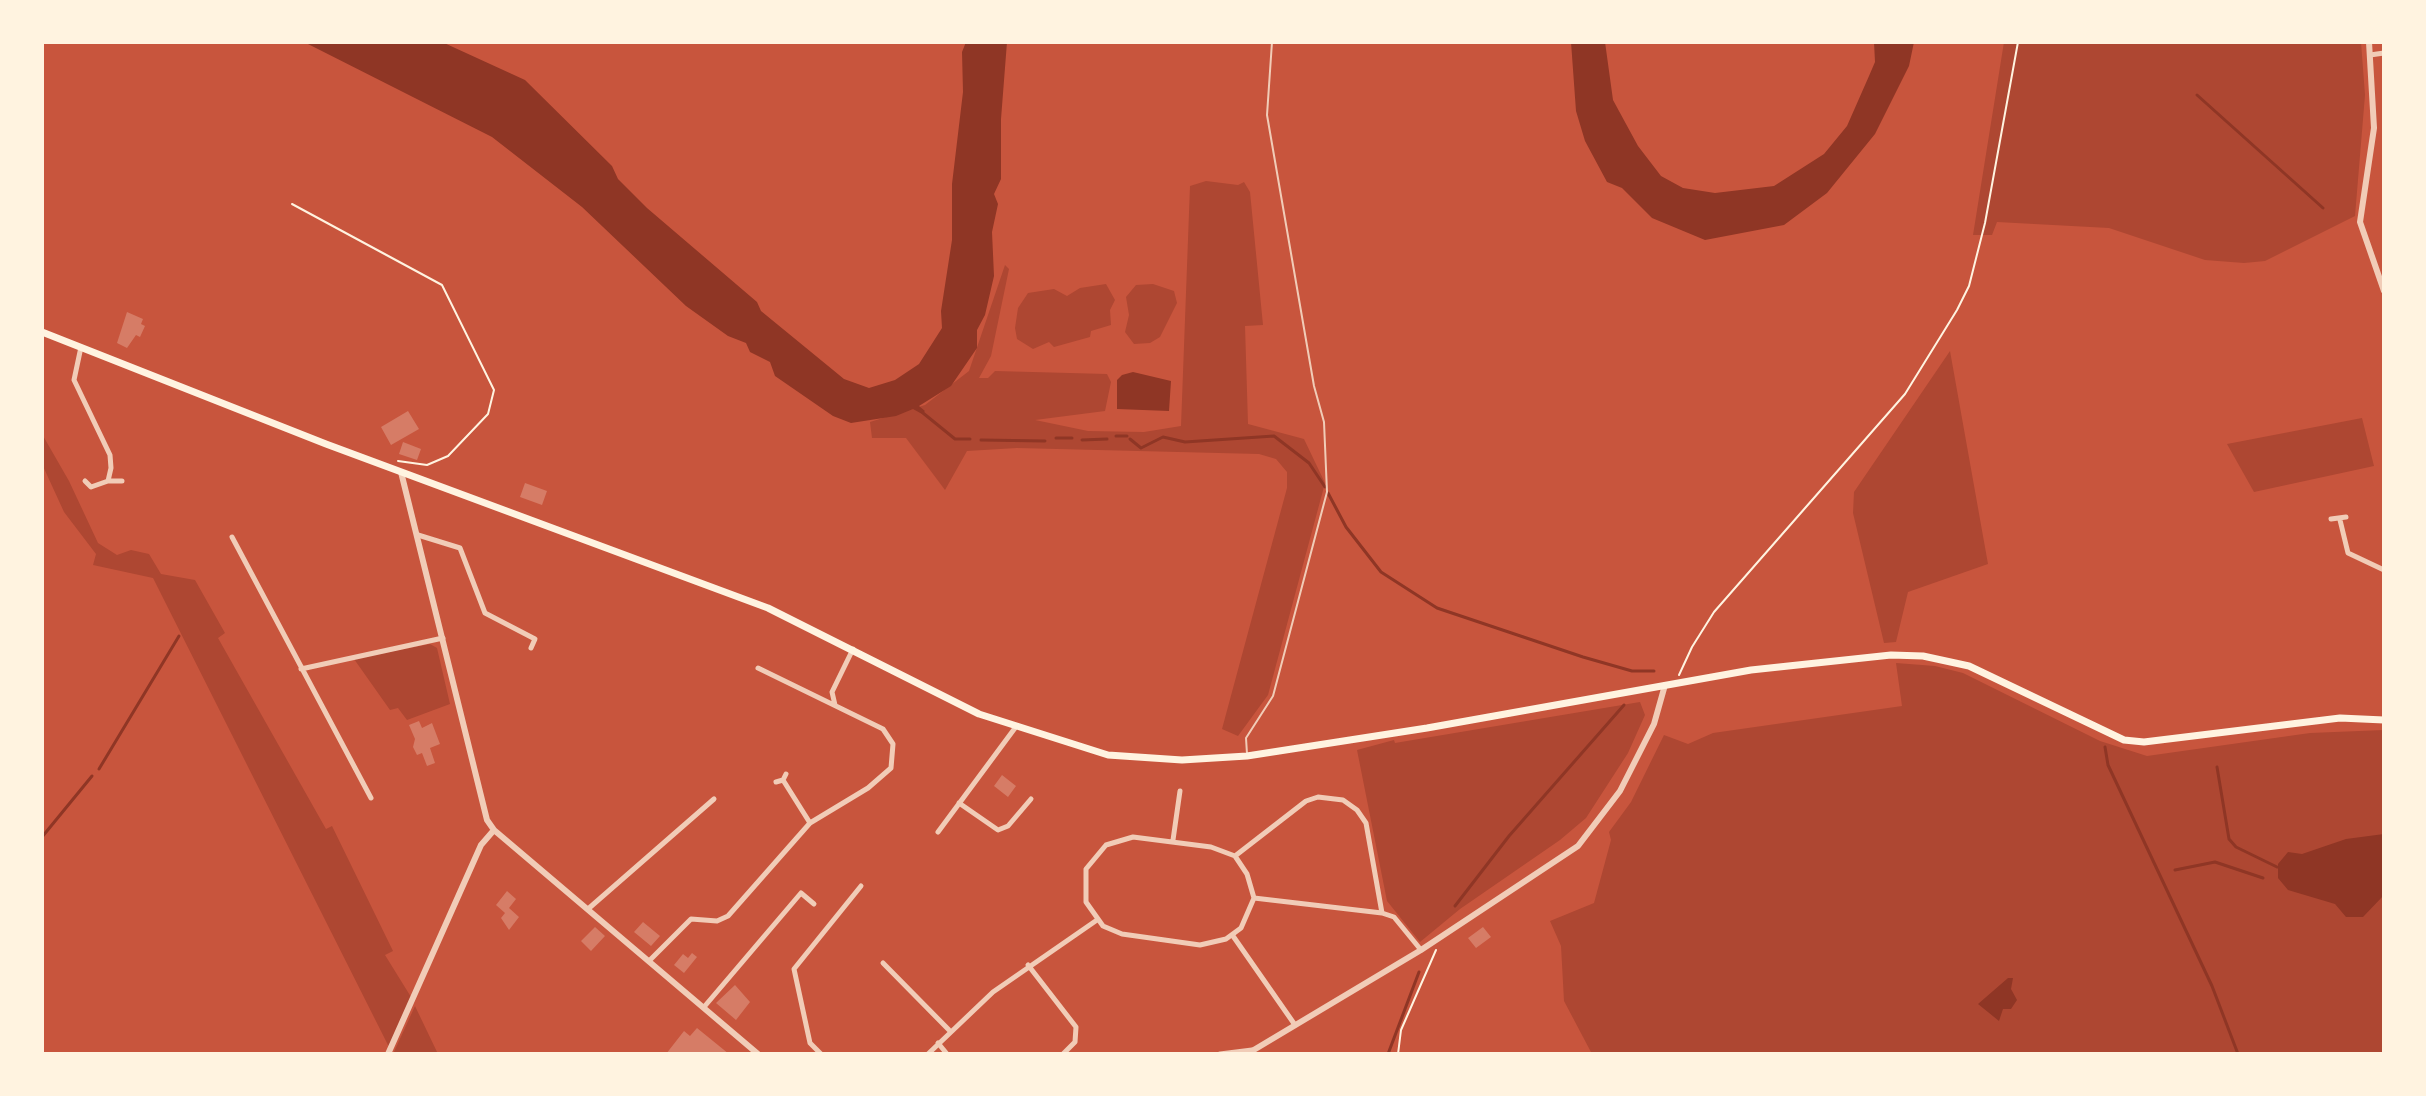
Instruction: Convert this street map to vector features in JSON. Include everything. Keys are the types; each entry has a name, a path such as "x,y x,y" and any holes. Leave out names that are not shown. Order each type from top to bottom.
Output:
{"main road":[{"path":"42,332 386,467 768,608 853,648 979,714 1015,728 1073,746 1142,759 1247,756 1427,728 1674,683 1856,656 1923,656 1969,666 2124,740 2144,742 2340,718 2384,720"}],"street":[{"path":"2369,42 2374,128 2360,222 2384,291"},
{"path":"2370,55 2384,53"},
{"path":"81,346 74,380 110,455 108,481"},
{"path":"401,472 444,637 479,797 494,830 758,1054"},
{"path":"85,481 91,487 108,481 122,481"},
{"path":"2331,519 2343,519 2348,553 2384,570"},
{"path":"418,535 460,548 485,613 535,639 531,648"},
{"path":"232,537 371,798"},
{"path":"301,669 444,637"},
{"path":"835,706 832,692 853,648"},
{"path":"650,960 691,919 717,921 728,916 810,823 882,778 893,760 893,744 888,734 758,668"},
{"path":"1220,1054 1250,1052 1421,950 1557,861 1595,827 1620,791 1654,724 1665,685"},
{"path":"938,832 1015,728"},
{"path":"776,782 785,777 810,823"},
{"path":"1173,840 1180,791"},
{"path":"1235,856 1306,801 1318,797 1343,800 1357,810 1366,823 1382,913"},
{"path":"588,909 714,799"},
{"path":"959,803 998,830 1008,826 1031,799"},
{"path":"389,1052 481,845 494,830"},
{"path":"1122,838 1173,840 1211,847 1235,856 1247,874 1254,898 1247,918 1233,936 1200,945 1122,934 1097,920 1086,902 1083,883 1086,869 1096,852 1122,838"},
{"path":"821,1054 810,1043 794,969 861,886"},
{"path":"704,1007 801,893 814,904"},
{"path":"1254,898 1382,913 1394,917 1421,950"},
{"path":"928,1054 949,1030 1028,965 1097,920"},
{"path":"1233,936 1295,1025"},
{"path":"883,963 949,1030"},
{"path":"1028,965 1076,1027 1075,1042 1063,1054"},
{"path":"938,1043 947,1054"}],"lane":[{"path":"1247,756 1246,738 1273,696 1327,492 1324,422 1314,386 1267,115 1272,42"}],"path":[{"path":"1674,683 1692,647 1731,592 1905,394 1957,310 1976,260 2018,42"},
{"path":"292,204 442,285 494,390 488,414 448,456 427,465 393,460 386,467"},
{"path":"1398,1054 1401,1030 1436,949 1435,940"}],"shaded area":[{"path":"304,42 442,42 525,80 612,166 618,179 647,208 757,302 761,311 844,379 869,388 895,380 919,364 942,328 941,311 952,240 952,184 963,92 962,52 966,42 1007,42 1001,119 1001,179 994,194 998,204 992,232 994,276 985,315 977,330 977,348 951,386 919,406 925,411 922,414 913,409 896,416 851,423 833,416 775,376 770,362 750,352 746,343 728,336 686,306 582,207 492,137"},
{"path":"1571,42 1605,42 1613,100 1638,146 1661,176 1683,188 1715,193 1774,186 1824,154 1847,126 1875,62 1874,42 1914,42 1909,66 1875,134 1827,193 1784,225 1705,240 1652,218 1622,188 1607,182 1585,141 1576,111"},
{"path":"2004,42 2361,42 2365,95 2355,216 2265,261 2244,263 2205,260 2109,228 1997,222 1992,235 1973,235"},
{"path":"1206,181 1238,185 1244,182 1250,192 1263,325 1245,326 1248,424 1304,439 1325,483 1268,695 1238,736 1222,729 1287,488 1287,472 1276,459 1259,454 1017,448 967,451 945,490 906,438 872,438 870,422 925,405 969,371 1005,265 1009,269 991,356 979,378 988,378 995,371 1107,374 1111,382 1105,411 1035,420 1088,431 1144,432 1181,426 1190,186"},
{"path":"1106,284 1115,300 1110,310 1111,325 1091,331 1090,337 1054,347 1049,342 1033,349 1017,339 1018,308 1028,293 1054,289 1067,296 1080,288"},
{"path":"1153,284 1174,291 1177,303 1160,337 1150,343 1134,344 1125,332 1129,315 1126,297 1136,285"},
{"path":"1950,351 1988,564 1908,592 1896,642 1884,643 1853,513 1854,492"},
{"path":"1133,372 1171,381 1169,411 1117,409 1117,380"},
{"path":"2362,418 2374,466 2254,492 2227,444"},
{"path":"42,434 69,481 98,543 117,555 131,550 149,554 161,574 195,580 225,633 218,638 326,829 332,826 393,951 385,955 411,997 390,1049 153,578 93,565 96,554 64,512 42,464"},
{"path":"430,644 437,648 450,704 407,720 398,708 390,710 354,659"},
{"path":"1896,663 1935,666 1963,673 2100,741 2147,756 2310,733 2384,730 2384,1054 1592,1054 1564,1001 1561,946 1550,921 1594,903 1611,840 1609,832 1631,802 1664,735 1688,744 1713,733 1902,706"},
{"path":"1640,702 1645,715 1628,753 1586,818 1560,840 1460,909 1420,942 1387,901 1357,750 1394,740 1395,743"},
{"path":"2384,834 2384,895 2363,917 2346,917 2335,904 2288,890 2278,878 2278,864 2288,852 2302,854 2346,839"},
{"path":"2008,978 2013,978 2011,989 2017,1000 2011,1009 2003,1009 1999,1021 1978,1004"},
{"path":"415,1006 438,1054 393,1054"}],"building":[{"path":"127,312 143,319 141,324 145,326 140,337 136,335 127,348 117,343"},
{"path":"408,411 419,429 391,445 381,427"},
{"path":"403,442 421,449 417,460 399,454"},
{"path":"525,483 547,491 542,505 520,497"},
{"path":"419,721 422,728 432,723 440,744 430,748 435,763 427,766 422,753 417,755 413,747 415,739 409,725"},
{"path":"1002,775 1016,786 1008,797 994,786"},
{"path":"507,891 516,899 509,908 519,917 509,930 501,918 505,913 496,905"},
{"path":"643,922 660,936 651,946 634,932"},
{"path":"595,927 605,936 591,951 581,941"},
{"path":"1483,927 1491,937 1476,948 1468,938"},
{"path":"692,953 697,957 684,973 674,965 683,954 688,958"},
{"path":"735,985 750,1002 736,1020 716,1003"},
{"path":"697,1028 729,1054 666,1054 684,1031 690,1036"}],"waterway":[{"path":"2197,95 2323,208"},
{"path":"923,413 955,439 970,439"},
{"path":"1116,436 1127,436"},
{"path":"1130,439 1141,448 1163,437 1185,442 1274,436 1309,463 1325,487"},
{"path":"1056,438 1072,438"},
{"path":"1082,440 1107,439"},
{"path":"981,440 1045,441"},
{"path":"1328,493 1346,527 1381,572 1437,608 1583,657 1632,671 1654,671"},
{"path":"99,769 179,636"},
{"path":"1455,906 1509,836 1624,705"},
{"path":"2105,747 2108,765 2212,986 2238,1054"},
{"path":"2217,767 2229,839 2236,847 2277,867"},
{"path":"42,837 92,776"},
{"path":"2175,870 2215,862 2263,878"},
{"path":"1388,1054 1419,972"}]}
